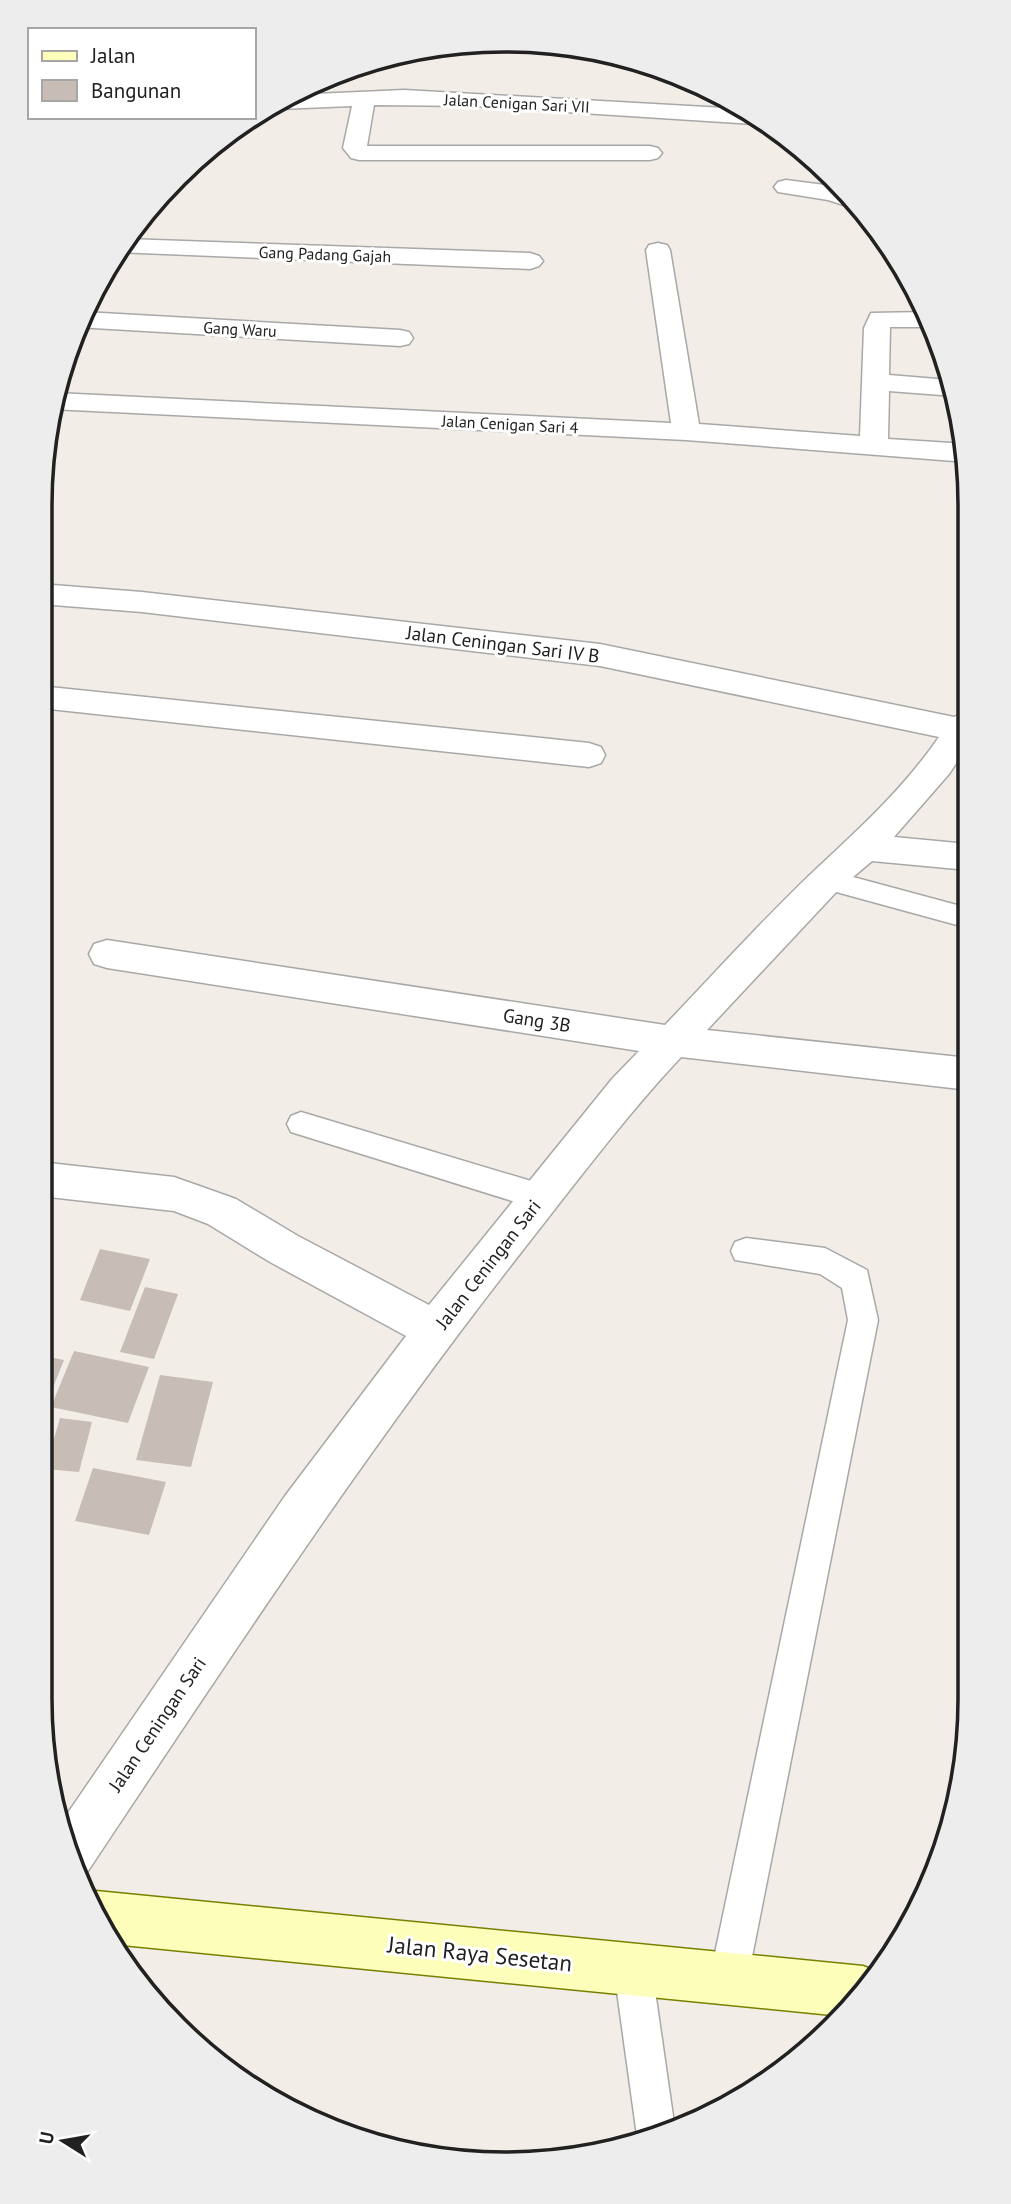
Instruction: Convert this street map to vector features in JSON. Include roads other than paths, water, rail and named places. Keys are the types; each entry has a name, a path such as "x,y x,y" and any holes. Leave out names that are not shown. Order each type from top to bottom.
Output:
{"main road":[{"name":"Jalan Raya Sesetan","path":"109,1918 284,1933 851,1991"}],"street":[{"name":"Jalan Cenigan Sari VII","path":"300,101 474,99 736,116"},
{"path":"364,100 355,148 359,153 649,153"},
{"path":"786,187 833,193"},
{"name":"Gang Padang Gajah","path":"134,247 530,261"},
{"path":"659,250 686,432"},
{"path":"874,446 877,328 880,319 919,320"},
{"name":"Gang Waru","path":"92,321 400,338"},
{"path":"876,382 943,387"},
{"name":"Jalan Cenigan Sari 4","path":"65,402 686,432 956,452"},
{"name":"Jalan Ceningan Sari IV B","path":"52,595 142,602 600,655 958,725"},
{"path":"52,698 589,755"},
{"name":"Jalan Ceningan Sari","path":"77,1843 301,1512 435,1330 626,1090 827,880 865,847 937,766 958,735"},
{"path":"865,847 958,856"},
{"name":"Gang 3B","path":"107,954 671,1041 958,1073"},
{"path":"52,1180 174,1194 222,1211 284,1249 435,1330"}],"lane":[{"path":"827,880 958,915"},
{"path":"301,1125 541,1197"},
{"path":"729,1977 863,1320 856,1280 825,1261 746,1251"},
{"path":"633,1970 654,2126"}]}
